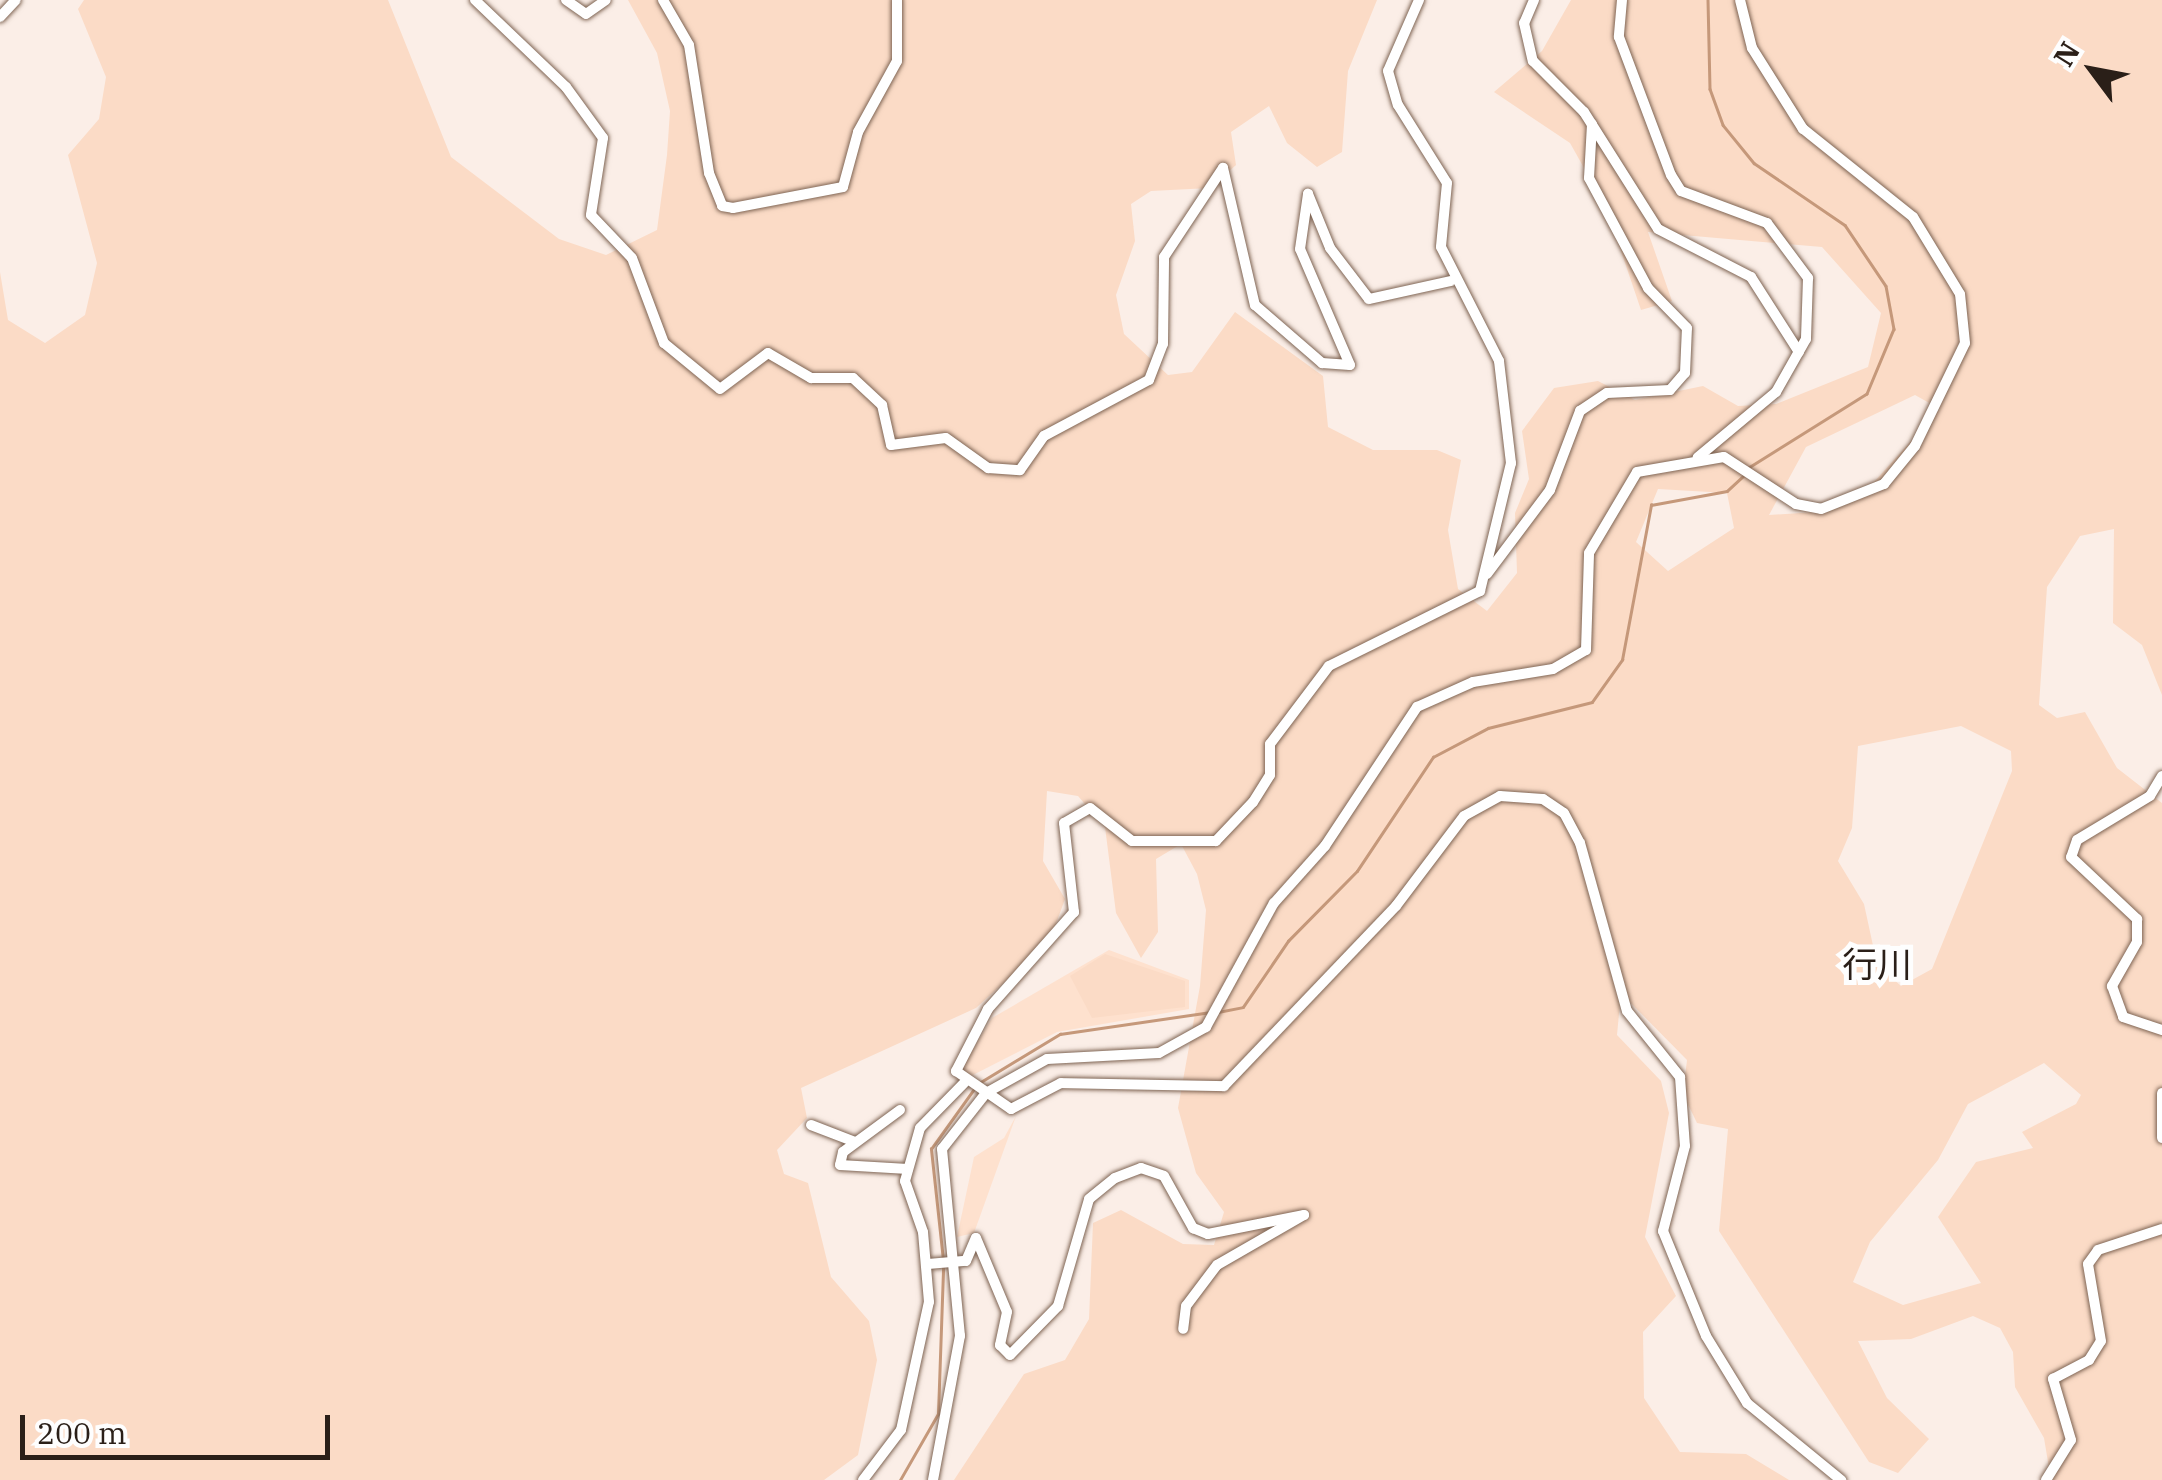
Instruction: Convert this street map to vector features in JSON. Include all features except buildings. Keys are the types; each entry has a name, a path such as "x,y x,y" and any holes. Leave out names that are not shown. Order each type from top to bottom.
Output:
{"street":[{"path":"0,18 16,0"},
{"path":"476,0 566,87 602,138 591,215 632,258 664,342 720,389 768,353 810,378 853,378 882,405 892,445 946,438 988,468 1020,470 1044,436 1148,380 1162,344 1164,257 1223,168 1255,306 1322,363 1343,372 1350,365 1300,249 1308,194 1330,248 1369,299 1451,281"},
{"path":"566,0 586,14 606,0"},
{"path":"663,0 689,45 709,173 722,206 733,208 843,187 858,132 897,61 897,0"},
{"path":"1420,0 1388,71 1398,105 1447,183 1440,229 1451,281 1499,361 1511,463 1487,533 1486,575"},
{"path":"1534,0 1524,23 1534,61 1592,124 1658,229 1750,277 1800,352"},
{"path":"1622,0 1619,37 1681,191 1739,204 1801,258 1810,310 1800,352 1776,392 1698,458"},
{"path":"933,1480 960,1336 942,1149 986,1093 1046,1059 1159,1053 1206,1027 1274,903 1325,846 1405,719 1442,692 1552,669 1586,650 1590,553 1602,521 1636,472 1698,458 1724,457 1771,490 1821,508 1884,484 1915,446 1967,327 1955,282 1914,216 1803,129 1752,48 1740,0"},
{"path":"1592,124 1589,178 1648,288 1687,328 1685,373 1670,390 1607,393 1580,412 1550,490 1467,604 1373,636 1329,666 1270,744 1270,775 1253,802 1216,841 1132,842 1090,808 1064,823 1059,844 1080,900 968,1039 956,1071 964,1084 1011,1109 1061,1083 1224,1086 1396,906 1464,816 1500,796 1542,799 1564,813 1580,843 1627,1011 1680,1077 1685,1146 1663,1230 1680,1275 1746,1404 1841,1480"},
{"path":"2162,776 2150,796 2077,840 2071,857 2137,919 2137,942 2112,986 2123,1017 2162,1030"},
{"path":"863,1480 900,1430 920,1368 928,1264 908,1170 920,1128 964,1084"},
{"path":"2162,1093 2162,1138"},
{"path":"900,1110 844,1152 846,1170 908,1170"},
{"path":"811,1124 855,1142"},
{"path":"928,1264 966,1261 976,1238 1007,1312 1000,1345 1010,1355 1058,1306 1089,1200 1116,1178 1141,1168 1164,1176 1194,1228 1208,1234 1304,1215 1217,1265 1186,1306 1183,1329"},
{"path":"2046,1480 2071,1440 2053,1379 2089,1360 2101,1341 2088,1264 2098,1250 2162,1229"}],"shaded area":[{"path":"84,0 388,0 451,157 559,239 606,255 657,230 667,155 670,111 657,53 628,0 1377,0 1348,71 1342,152 1317,167 1287,143 1269,106 1231,132 1236,165 1210,188 1151,191 1131,204 1135,241 1116,295 1124,334 1168,375 1192,372 1235,312 1323,376 1328,427 1373,450 1437,450 1461,460 1448,530 1458,589 1487,611 1517,573 1515,513 1529,479 1522,431 1554,388 1598,381 1635,400 1703,386 1738,406 1776,404 1868,367 1881,313 1822,247 1648,232 1672,301 1641,310 1606,207 1570,143 1494,92 1542,51 1571,0 2162,0 2162,695 2142,645 2113,623 2114,529 2080,536 2047,587 2039,705 2057,718 2085,712 2117,768 2162,803 2162,1480 2051,1480 2044,1438 2015,1387 2013,1352 2000,1328 1973,1316 1911,1339 1858,1341 1887,1398 1929,1439 1898,1473 1869,1462 1719,1231 1728,1129 1697,1123 1683,1094 1687,1060 1621,993 1617,1035 1661,1081 1669,1113 1645,1237 1676,1296 1643,1332 1644,1398 1680,1452 1746,1454 1789,1480 954,1480 1024,1374 1065,1360 1089,1319 1093,1223 1121,1210 1183,1244 1214,1245 1224,1212 1196,1173 1178,1108 1200,986 1206,910 1197,874 1181,844 1156,859 1158,932 1141,958 1116,913 1105,827 1078,796 1047,791 1043,861 1065,899 1050,940 976,1008 801,1088 807,1118 777,1150 784,1174 808,1183 831,1277 869,1321 877,1360 858,1455 824,1480 0,1480 0,272 8,320 45,343 85,315 97,263 68,155 99,119 106,77 78,9","holes":["1915,395 1940,409 1865,492 1816,512 1769,515 1806,447","1658,489 1727,493 1734,528 1668,571 1636,542","1961,726 2011,751 2012,771 1932,969 1901,986 1877,964 1864,904 1838,861 1852,828 1858,746","2044,1063 2081,1095 2076,1104 2022,1132 2033,1148 1976,1162 1938,1217 1981,1283 1903,1305 1853,1282 1870,1242 1938,1160 1968,1104"]},
{"path":"1109,950 1189,980 1189,1009 1057,1032 967,1078 960,1071 992,1018"},
{"path":"1105,954 1185,981 1185,1007 1092,1018 1070,976"},
{"path":"1016,1116 974,1233 957,1237 974,1157 1004,1138"}],"waterway":[{"path":"1708,0 1710,89 1723,125 1754,163 1845,225 1886,286 1894,329 1867,394 1750,467"},
{"path":"1218,1012 1243,1007 1288,941 1357,871 1433,757 1488,728 1592,702 1622,660 1651,505 1727,491 1745,474"},
{"path":"979,1083 1060,1034 1210,1012"},
{"path":"943,1260 931,1149 974,1089"},
{"path":"900,1480 938,1414 943,1268"}],"district":[{"name":"行川","path":"1877,964"}]}
